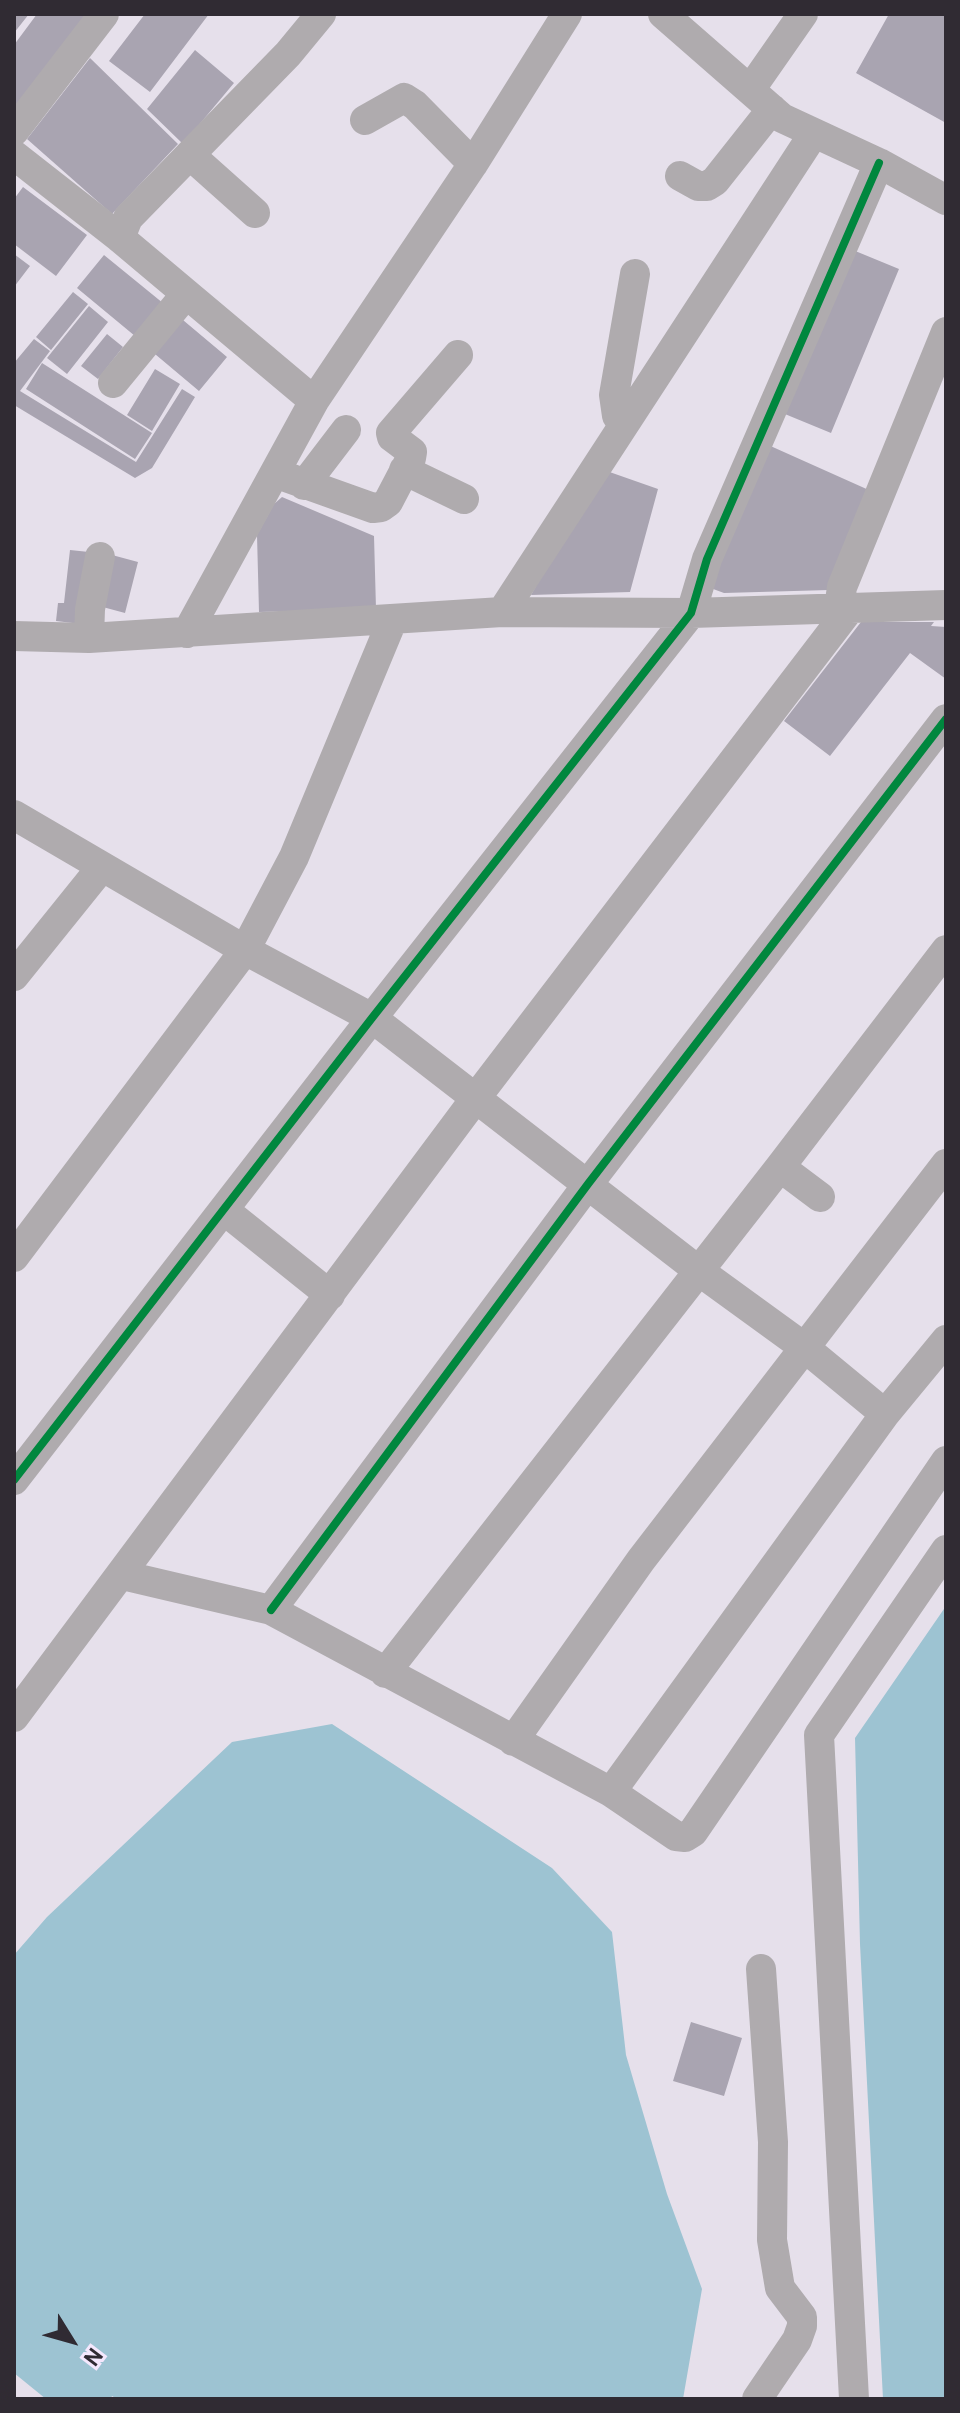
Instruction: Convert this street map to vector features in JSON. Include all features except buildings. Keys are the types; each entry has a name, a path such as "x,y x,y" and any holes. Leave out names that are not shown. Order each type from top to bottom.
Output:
{"street":[{"path":"14,131 104,14"},
{"path":"120,238 128,218 288,54 321,14"},
{"path":"187,633 314,401 473,164 567,14"},
{"path":"663,14 782,118 879,163 946,200"},
{"path":"680,176 698,186 707,186 715,181 761,99 803,14"},
{"path":"365,120 404,98 415,105 473,164"},
{"path":"502,612 814,133"},
{"path":"190,155 255,213"},
{"path":"17,163 120,238 314,401"},
{"path":"14,1480 691,613 707,559 879,163"},
{"path":"624,424 617,416 614,395 635,274"},
{"path":"113,383 186,294"},
{"path":"19,1699 122,1575 845,607 842,587 946,332"},
{"path":"275,473 373,508 388,502 412,452 391,433 458,355"},
{"path":"304,485 346,430"},
{"path":"404,470 464,499"},
{"path":"89,638 90,609 100,557"},
{"path":"14,636 89,638 502,612 691,613 946,605"},
{"path":"14,1257 245,950 294,857 392,621"},
{"path":"271,1610 588,1184 946,719"},
{"path":"14,815 245,950 372,1018 699,1271 805,1348 885,1414"},
{"path":"14,976 101,868"},
{"path":"385,1673 946,950"},
{"path":"513,1741 641,1560 946,1164"},
{"path":"780,1167 820,1197"},
{"path":"224,1210 330,1295"},
{"path":"611,1792 885,1414 946,1340"},
{"path":"122,1575 271,1610 611,1792 676,1836 685,1837 693,1832 946,1461"},
{"path":"854,2399 819,1735 946,1550"},
{"path":"757,2399 797,2340 802,2326 802,2317 780,2288 772,2240 773,2142 761,1969"}],"water":[{"path":"946,1606 946,2399 883,2399 860,1944 855,1738"},
{"path":"332,1724 552,1868 612,1932 626,2055 667,2194 702,2289 683,2399 114,2399 113,2396 107,2399 46,2399 14,2373 14,1955 47,1917 232,1742"}],"cycle path":[{"path":"14,1480 691,613 707,559 879,163"},
{"path":"271,1610 588,1184 946,719"}]}
